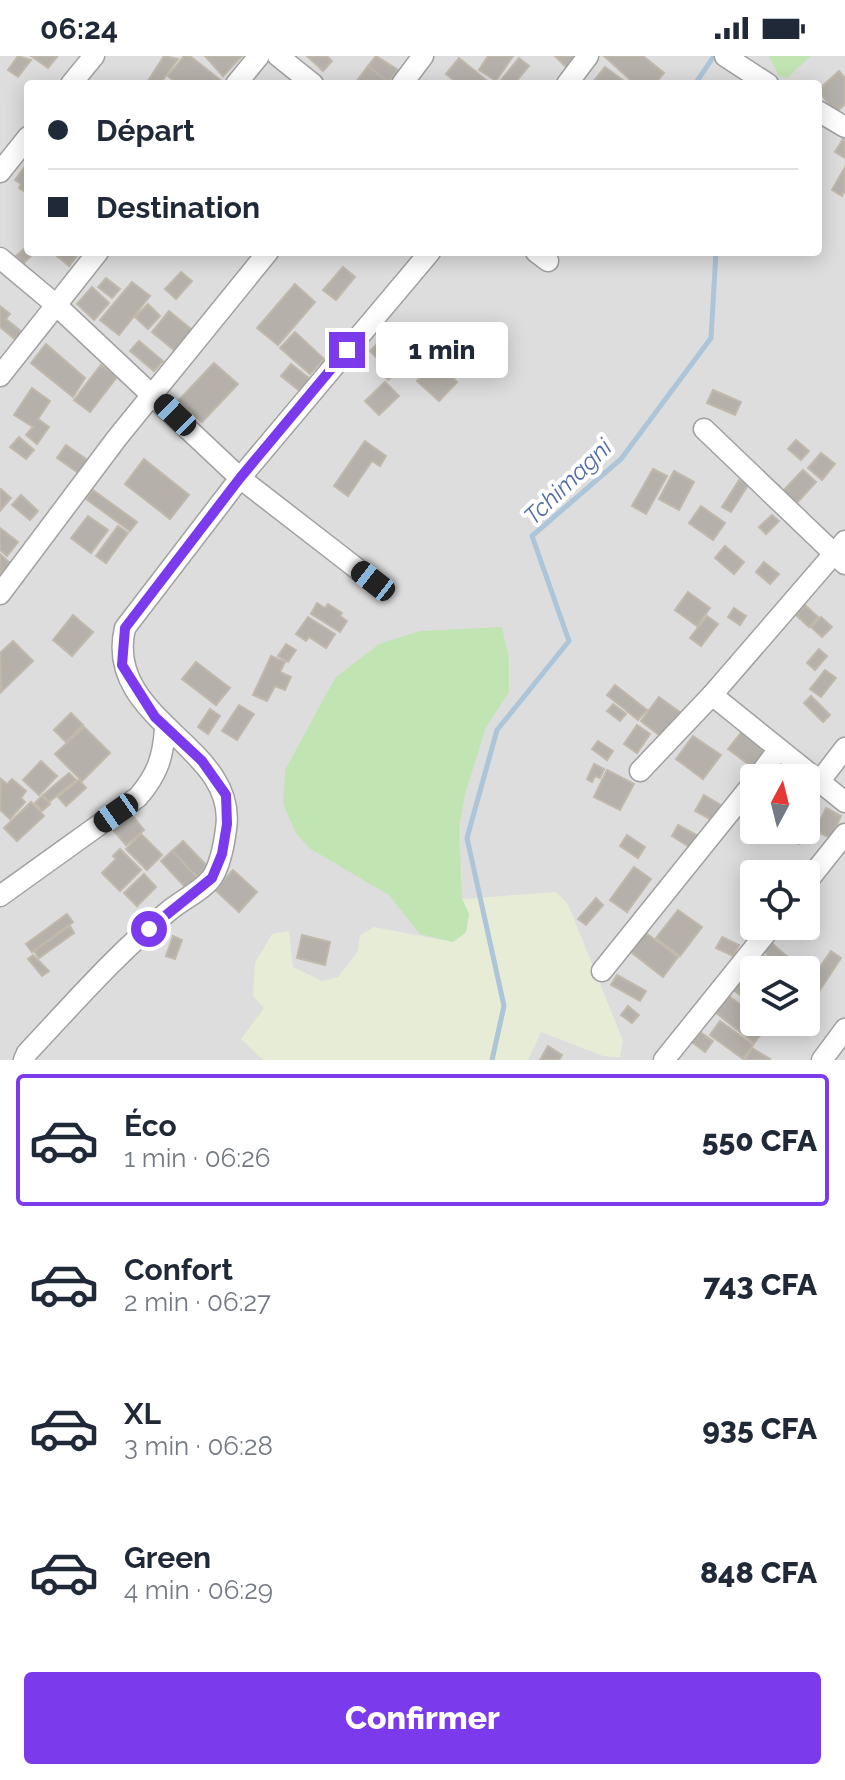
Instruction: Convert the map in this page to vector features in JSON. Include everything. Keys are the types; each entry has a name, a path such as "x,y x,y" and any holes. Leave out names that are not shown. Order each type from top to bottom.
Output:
{"street":[{"path":"74,80 94,56"},
{"path":"239,80 259,56"},
{"path":"278,56 308,80"},
{"path":"405,80 423,56"},
{"path":"570,80 588,56"},
{"path":"731,61 762,80"},
{"path":"822,113 844,125"},
{"path":"0,172 24,142"},
{"path":"0,376 95,256"},
{"path":"0,594 153,394 265,256"},
{"path":"24,1060 27,1053 107,970 170,909 212,878 225,839 226,795 202,761 165,729 122,665 125,628 240,478 427,256"},
{"path":"0,258 55,304 240,478 373,581"},
{"path":"640,771 841,554 704,429"},
{"path":"712,695 796,764"},
{"path":"0,896 138,797 159,767 165,729"},
{"path":"820,781 845,748"},
{"path":"767,764 778,750"},
{"path":"820,783 845,802"},
{"path":"602,971 740,799"},
{"path":"820,865 845,834"},
{"path":"664,1060 761,940"},
{"path":"822,1060 845,1029"}],"shaded area":[{"path":"0,56 845,56 845,1060 0,1060"}],"green space":[{"path":"769,56 811,56 787,78 779,76"},
{"path":"502,627 509,659 509,692 486,727 465,794 459,829 462,899 469,914 466,932 453,942 420,934 389,895 309,848 296,833 283,804 285,770 335,678 379,644 420,631"},
{"path":"556,892 568,904 623,1041 620,1057 603,1056 541,1032 528,1060 263,1060 241,1039 264,1008 253,996 255,963 272,934 289,931 293,967 322,981 338,977 358,951 360,935 374,927 453,942 466,932 469,914 462,899"}],"building":[{"path":"18,56 31,60 18,77 8,70"},
{"path":"31,56 55,56 57,57 48,68"},
{"path":"164,56 178,59 163,80 149,80"},
{"path":"184,56 190,56 220,80 173,80 168,76"},
{"path":"205,56 242,56 223,76"},
{"path":"307,56 327,56 332,61 323,71"},
{"path":"376,56 398,70 390,80 386,80 368,66"},
{"path":"488,56 513,56 497,80 479,70"},
{"path":"555,56 581,56 568,69"},
{"path":"604,56 643,56 664,73 658,80 631,80"},
{"path":"459,58 486,80 454,80 446,74"},
{"path":"519,58 529,66 517,80 501,80"},
{"path":"368,66 386,80 358,80"},
{"path":"605,67 623,80 595,80"},
{"path":"839,71 845,78 845,104 836,113 822,95 822,86"},
{"path":"843,139 845,141 845,158 835,152"},
{"path":"845,167 845,190 842,196 832,190"},
{"path":"24,168 24,191 15,180"},
{"path":"24,249 24,256 31,256 23,264 16,256"},
{"path":"57,256 77,256 69,266"},
{"path":"343,267 355,277 336,300 323,290"},
{"path":"181,272 192,281 176,299 165,289"},
{"path":"106,278 120,289 112,298 98,287"},
{"path":"132,282 150,296 119,335 100,320"},
{"path":"295,284 315,302 278,345 257,328"},
{"path":"92,287 109,303 94,320 77,304"},
{"path":"148,304 160,316 148,329 135,317"},
{"path":"0,306 10,314 6,319 28,337 22,345 0,327"},
{"path":"169,311 197,334 180,355 152,332"},
{"path":"396,325 422,350 388,380 378,370 383,364 370,351"},
{"path":"295,332 324,359 310,374 280,348"},
{"path":"139,341 163,361 154,371 130,351"},
{"path":"46,344 85,378 73,397 31,363"},
{"path":"434,362 457,382 439,401 417,381"},
{"path":"214,363 238,384 202,422 178,401"},
{"path":"291,364 310,379 300,391 281,376"},
{"path":"101,365 117,377 90,412 74,400"},
{"path":"385,382 399,396 379,415 365,401"},
{"path":"32,388 50,401 38,419 49,427 37,444 26,435 33,427 14,415"},
{"path":"713,390 741,402 735,415 707,403"},
{"path":"19,437 34,450 26,459 10,447"},
{"path":"796,440 809,451 801,460 788,449"},
{"path":"365,441 386,456 380,466 372,461 348,496 334,486"},
{"path":"66,445 89,461 80,474 57,458"},
{"path":"821,453 835,464 822,480 808,468"},
{"path":"144,459 189,495 170,519 125,484"},
{"path":"653,469 667,476 646,514 632,506"},
{"path":"803,470 816,482 794,506 780,494"},
{"path":"674,471 694,482 679,510 659,499"},
{"path":"739,480 748,485 731,512 722,507"},
{"path":"93,490 137,522 130,531 86,499"},
{"path":"0,491 11,498 0,511"},
{"path":"21,495 38,511 30,520 12,505"},
{"path":"701,506 725,523 713,540 689,523"},
{"path":"772,515 779,521 766,534 759,527"},
{"path":"88,516 108,530 91,553 71,538"},
{"path":"118,526 128,533 106,563 96,556"},
{"path":"0,528 18,542 7,556 0,550"},
{"path":"725,546 744,562 734,574 715,558"},
{"path":"0,554 10,563 0,574"},
{"path":"764,562 779,574 770,584 756,572"},
{"path":"688,592 710,608 697,626 675,610"},
{"path":"317,603 325,608 328,604 342,613 340,616 347,621 340,632 311,614"},
{"path":"805,605 818,617 809,627 796,615"},
{"path":"734,608 746,616 740,625 728,617"},
{"path":"73,615 93,632 72,656 53,640"},
{"path":"707,616 718,624 701,646 690,638"},
{"path":"308,617 335,634 326,648 309,637 306,641 296,634"},
{"path":"821,617 832,627 822,637 811,627"},
{"path":"13,641 33,661 1,692 0,653"},
{"path":"286,644 296,650 288,662 278,656"},
{"path":"819,649 827,656 815,670 807,663"},
{"path":"271,656 285,662 280,672 291,677 285,690 275,686 267,701 253,695"},
{"path":"196,662 230,688 216,705 182,679"},
{"path":"825,670 836,678 821,697 810,689"},
{"path":"615,685 647,710 638,720 607,695"},
{"path":"811,696 830,715 823,722 804,703"},
{"path":"659,697 681,713 663,738 641,721"},
{"path":"613,704 626,714 620,721 607,711"},
{"path":"239,705 254,714 237,740 222,731"},
{"path":"210,709 220,716 208,734 198,727"},
{"path":"71,713 83,725 66,742 54,730"},
{"path":"637,725 650,734 637,753 624,744"},
{"path":"84,727 110,753 82,781 55,754"},
{"path":"744,729 770,750 759,764 748,764 728,749"},
{"path":"693,736 721,755 703,779 676,759"},
{"path":"598,741 613,751 607,760 592,749"},
{"path":"41,761 57,776 39,795 23,780"},
{"path":"594,764 604,769 600,778 595,776 592,782 587,779"},
{"path":"607,770 634,784 620,810 594,797"},
{"path":"69,773 76,780 49,802 43,795"},
{"path":"1,779 7,784 12,779 26,791 21,798 25,802 10,819 0,810"},
{"path":"79,780 86,788 66,806 58,797"},
{"path":"704,795 721,805 712,820 695,811"},
{"path":"42,796 50,804 42,811 35,803"},
{"path":"31,802 44,816 17,841 4,828"},
{"path":"826,808 841,816 831,838 820,833 820,821"},
{"path":"131,814 144,830 126,845 113,830"},
{"path":"678,825 698,836 691,848 672,836"},
{"path":"141,834 162,855 147,870 126,849"},
{"path":"627,835 645,847 638,858 620,846"},
{"path":"183,841 208,867 197,877 172,851"},
{"path":"120,849 141,870 120,891 102,873 116,859 113,856"},
{"path":"172,851 197,877 186,888 161,861"},
{"path":"634,867 651,879 627,912 610,900"},
{"path":"233,870 257,892 239,912 215,890"},
{"path":"144,874 156,887 137,906 124,893"},
{"path":"596,898 603,905 586,925 578,919"},
{"path":"678,910 702,927 680,956 656,938"},
{"path":"67,914 73,922 32,952 26,944"},
{"path":"70,926 74,933 39,958 34,951"},
{"path":"646,933 678,957 663,977 631,952"},
{"path":"302,935 330,942 325,965 297,958"},
{"path":"173,936 182,940 175,959 166,956"},
{"path":"722,937 739,945 733,956 716,948"},
{"path":"769,941 787,956 769,956 762,950"},
{"path":"831,951 841,958 820,990 820,967"},
{"path":"33,955 49,971 42,976 28,959"},
{"path":"617,975 646,991 640,1001 611,985"},
{"path":"740,976 740,995 731,988"},
{"path":"728,995 740,1005 740,1032 715,1012"},
{"path":"628,1006 639,1015 632,1023 621,1015"},
{"path":"720,1021 753,1045 743,1059 710,1035"},
{"path":"700,1032 713,1041 705,1052 692,1042"},
{"path":"745,1036 760,1036 754,1043"},
{"path":"548,1046 562,1055 559,1060 540,1060"},
{"path":"752,1048 770,1059 745,1060"}],"waterway":[{"name":"Tchimagni","path":"698,80 714,56"},
{"name":"Tchimagni","path":"492,1060 504,1006 467,838 497,730 569,641 532,536 621,459 711,338 716,256"}],"route":[{"path":"149,929 212,878 222,854 227,824 226,795 202,761 155,717 122,665 120,647 125,628 240,478 347,350"}]}
